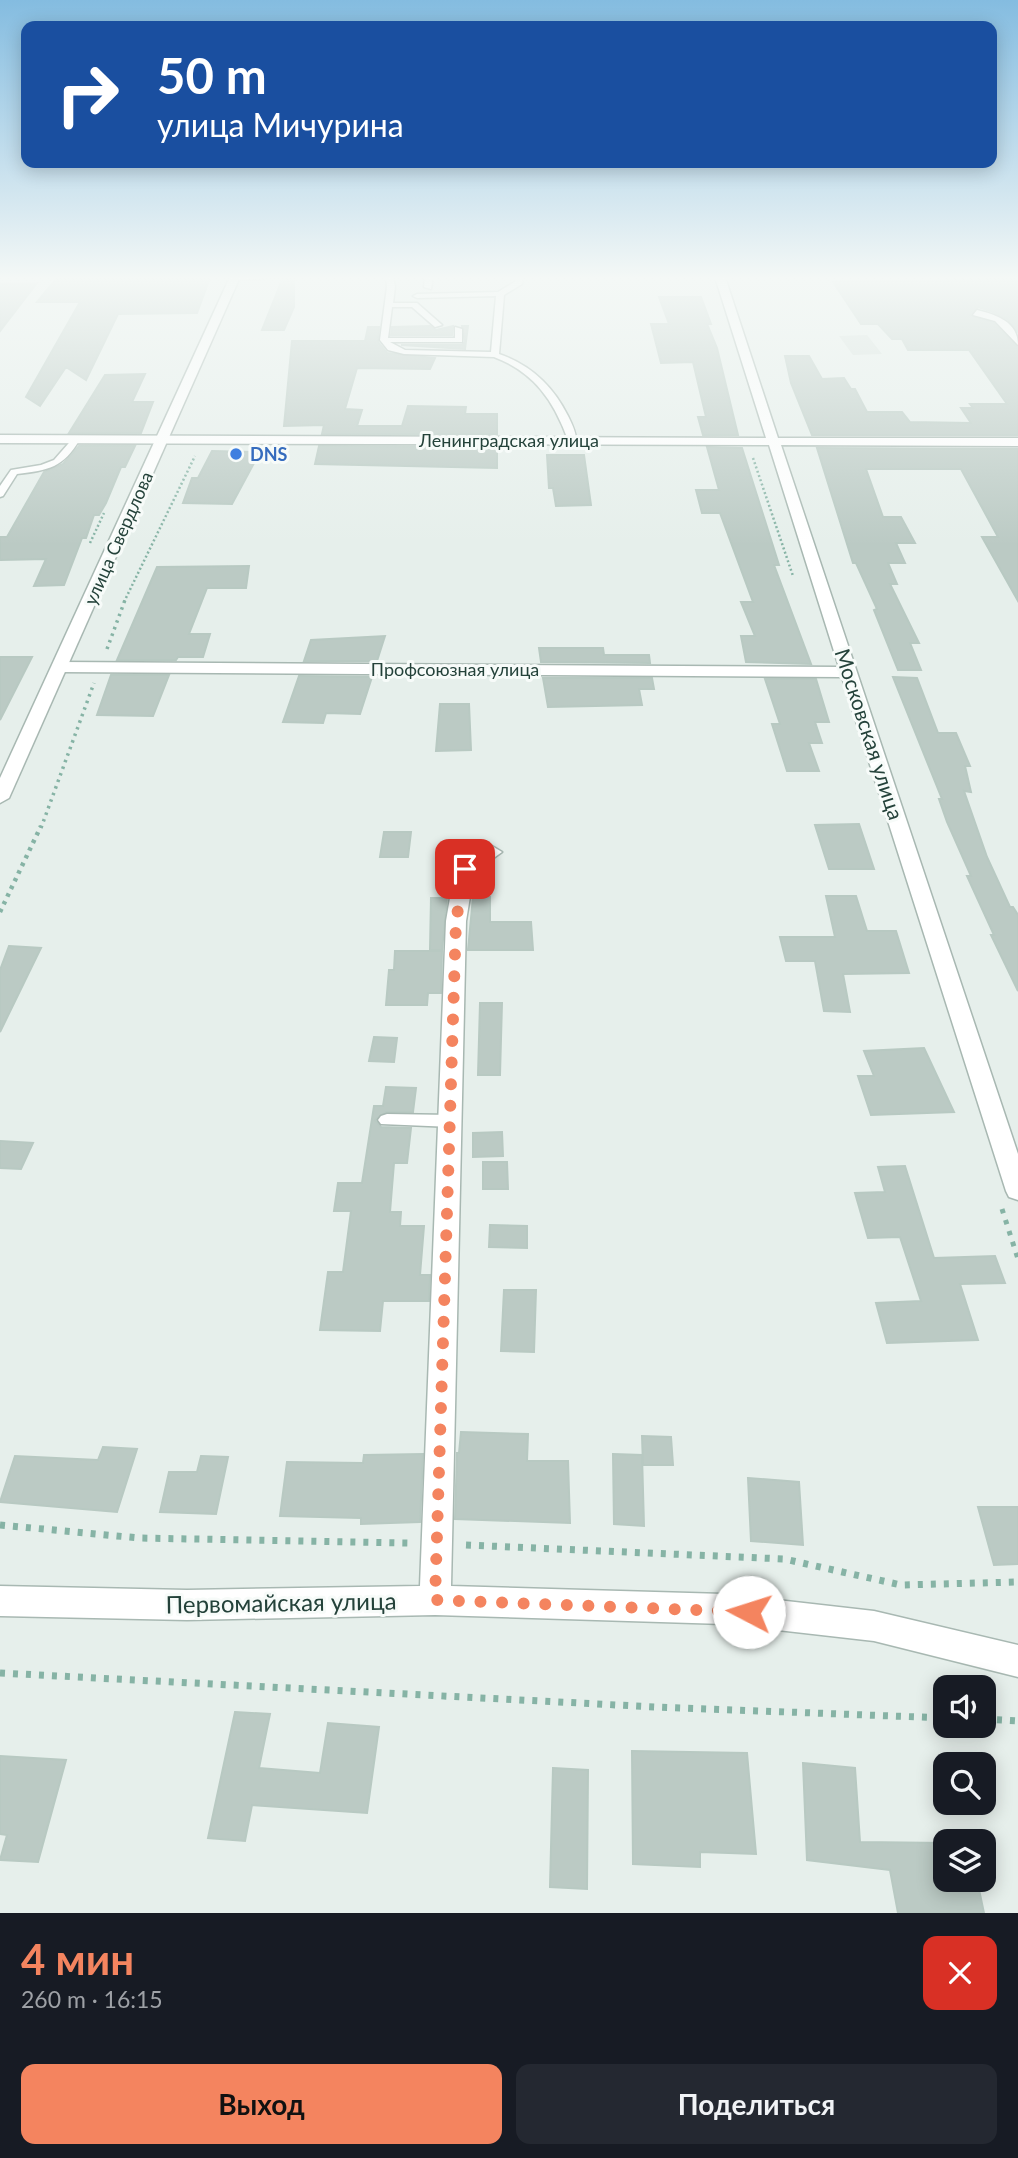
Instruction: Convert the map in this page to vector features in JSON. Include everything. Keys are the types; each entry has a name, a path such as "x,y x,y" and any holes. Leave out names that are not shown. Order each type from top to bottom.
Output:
{"street":[{"name":"улица Свердлова","path":"0,798 196,366"},
{"name":"Московская улица","path":"750,366 1018,1191"},
{"name":"Ленинградская улица","path":"0,439 1018,442"},
{"name":"Профсоюзная улица","path":"60,667 849,671"},
{"path":"435,1600 452,1121 456,921 465,869 492,852"},
{"name":"Первомайская улица","path":"0,1601 187,1605 435,1600 723,1609 874,1626 1018,1661"}],"lane":[{"path":"519,366 531,372 549,391 566,420 573,440"},
{"path":"0,494 14,472 56,465 65,458 75,439"},
{"path":"387,1120 452,1121"}],"path":[{"path":"0,1525 139,1538 437,1544 784,1559 901,1585 1018,1582"},
{"path":"0,1673 656,1707 933,1718"},
{"path":"996,1720 1018,1721"}],"building":[{"path":"43,366 93,366 86,380 66,367 40,406 26,397"},
{"path":"290,366 431,366 430,369 357,368 345,409 362,410 357,426 402,426 408,406 466,407 465,414 497,414 497,434 322,434 324,425 284,426"},
{"path":"694,366 721,366 738,435 703,435 698,417 706,417"},
{"path":"787,366 815,366 822,379 844,378 851,389 855,389 867,412 902,412 910,422 971,423 961,408 973,408 970,404 1007,404 980,366 1018,366 1018,435 812,435 791,383"},
{"path":"145,374 132,402 153,402 141,433 69,433 105,375"},
{"path":"79,446 135,446 125,467 121,467 99,515 94,515 86,538 82,538 64,585 34,586 46,559 0,560 0,537 7,537 44,472 63,464"},
{"path":"319,446 497,447 497,468 315,464"},
{"path":"707,447 742,448 779,565 774,565 811,664 746,662 741,636 755,636 741,602 753,602 720,513 702,513 696,490 719,490"},
{"path":"817,448 1018,449 1018,601 982,537 998,537 961,469 866,469 883,517 901,517 915,543 896,543 905,563 888,563 897,584 890,584 919,643 910,643 921,670 898,670 874,610 877,609 856,563 853,563"},
{"path":"212,451 260,452 232,504 183,503 192,478 198,478"},
{"path":"547,455 584,455 591,505 556,506 553,488 549,488"},
{"path":"249,566 246,588 207,588 189,634 210,634 203,657 117,660 157,567"},
{"path":"385,636 377,661 304,661 311,640"},
{"path":"539,648 603,648 604,655 649,655 650,663 541,662"},
{"path":"0,657 32,657 0,720"},
{"path":"111,675 169,675 153,716 97,715"},
{"path":"299,676 372,677 360,714 326,713 323,723 283,722"},
{"path":"893,677 917,678 938,733 956,733 970,766 965,766 971,792 964,791 987,857 1010,907 1013,907 1018,915 1018,991 967,876 971,876 947,822 939,799 942,799"},
{"path":"543,678 652,678 654,689 639,689 642,705 548,707"},
{"path":"765,679 816,679 829,722 815,722 822,743 809,743 819,771 787,771 772,724 780,724"},
{"path":"440,704 469,704 471,750 436,751"},
{"path":"859,824 874,869 829,869 815,825"},
{"path":"384,832 411,832 408,857 380,857"},
{"path":"826,896 856,896 867,931 896,931 909,973 843,974 850,1012 824,1011 815,961 786,961 780,937 835,937"},
{"path":"473,897 490,897 490,922 531,922 533,950 468,950"},
{"path":"431,898 447,898 442,950 430,950"},
{"path":"9,946 41,948 0,1032 0,970"},
{"path":"395,951 442,951 441,993 428,993 427,1005 386,1005 389,970 394,970"},
{"path":"480,1003 502,1003 500,1075 478,1075"},
{"path":"374,1037 397,1038 394,1062 369,1061"},
{"path":"924,1048 954,1112 871,1115 858,1076 874,1076 864,1051"},
{"path":"386,1087 416,1088 413,1112 386,1112 375,1120 381,1127 411,1128 407,1163 394,1163 390,1212 401,1212 400,1226 424,1226 420,1275 430,1275 429,1301 383,1301 380,1331 320,1330 328,1272 343,1272 351,1211 334,1211 338,1183 362,1183 374,1106 383,1106"},
{"path":"502,1132 503,1156 473,1157 473,1133"},
{"path":"0,1141 33,1143 21,1169 0,1168"},
{"path":"483,1162 507,1162 508,1189 483,1189"},
{"path":"905,1166 934,1258 995,1256 1005,1283 960,1284 978,1340 887,1343 876,1303 921,1301 900,1237 868,1238 855,1193 885,1192 878,1167"},
{"path":"490,1225 527,1226 527,1248 489,1247"},
{"path":"504,1290 536,1290 534,1352 501,1351"},
{"path":"461,1432 528,1434 527,1461 568,1461 570,1523 455,1519 457,1453"},
{"path":"642,1436 671,1437 673,1465 643,1465"},
{"path":"103,1447 137,1449 117,1512 0,1502 15,1456 98,1460"},
{"path":"423,1454 420,1522 361,1524 361,1518 280,1516 287,1462 363,1463 364,1455"},
{"path":"613,1454 642,1455 644,1526 614,1524"},
{"path":"201,1456 228,1457 216,1514 160,1512 169,1472 197,1472"},
{"path":"748,1478 799,1482 803,1545 751,1541"},
{"path":"978,1507 1018,1507 1018,1564 994,1565"},
{"path":"235,1712 270,1714 259,1768 320,1773 328,1723 379,1727 367,1813 252,1805 245,1841 208,1838"},
{"path":"632,1751 747,1753 756,1854 700,1852 700,1867 633,1864"},
{"path":"0,1756 66,1760 38,1862 0,1860 7,1835 0,1834"},
{"path":"803,1763 855,1768 860,1842 933,1843 933,1892 980,1892 984,1913 898,1913 890,1870 807,1860"},
{"path":"553,1768 588,1770 587,1889 550,1887"}],"place":[{"name":"DNS","path":"236,454"}],"route":[{"path":"465,869 456,921 452,1121 435,1600 749,1612"}]}
